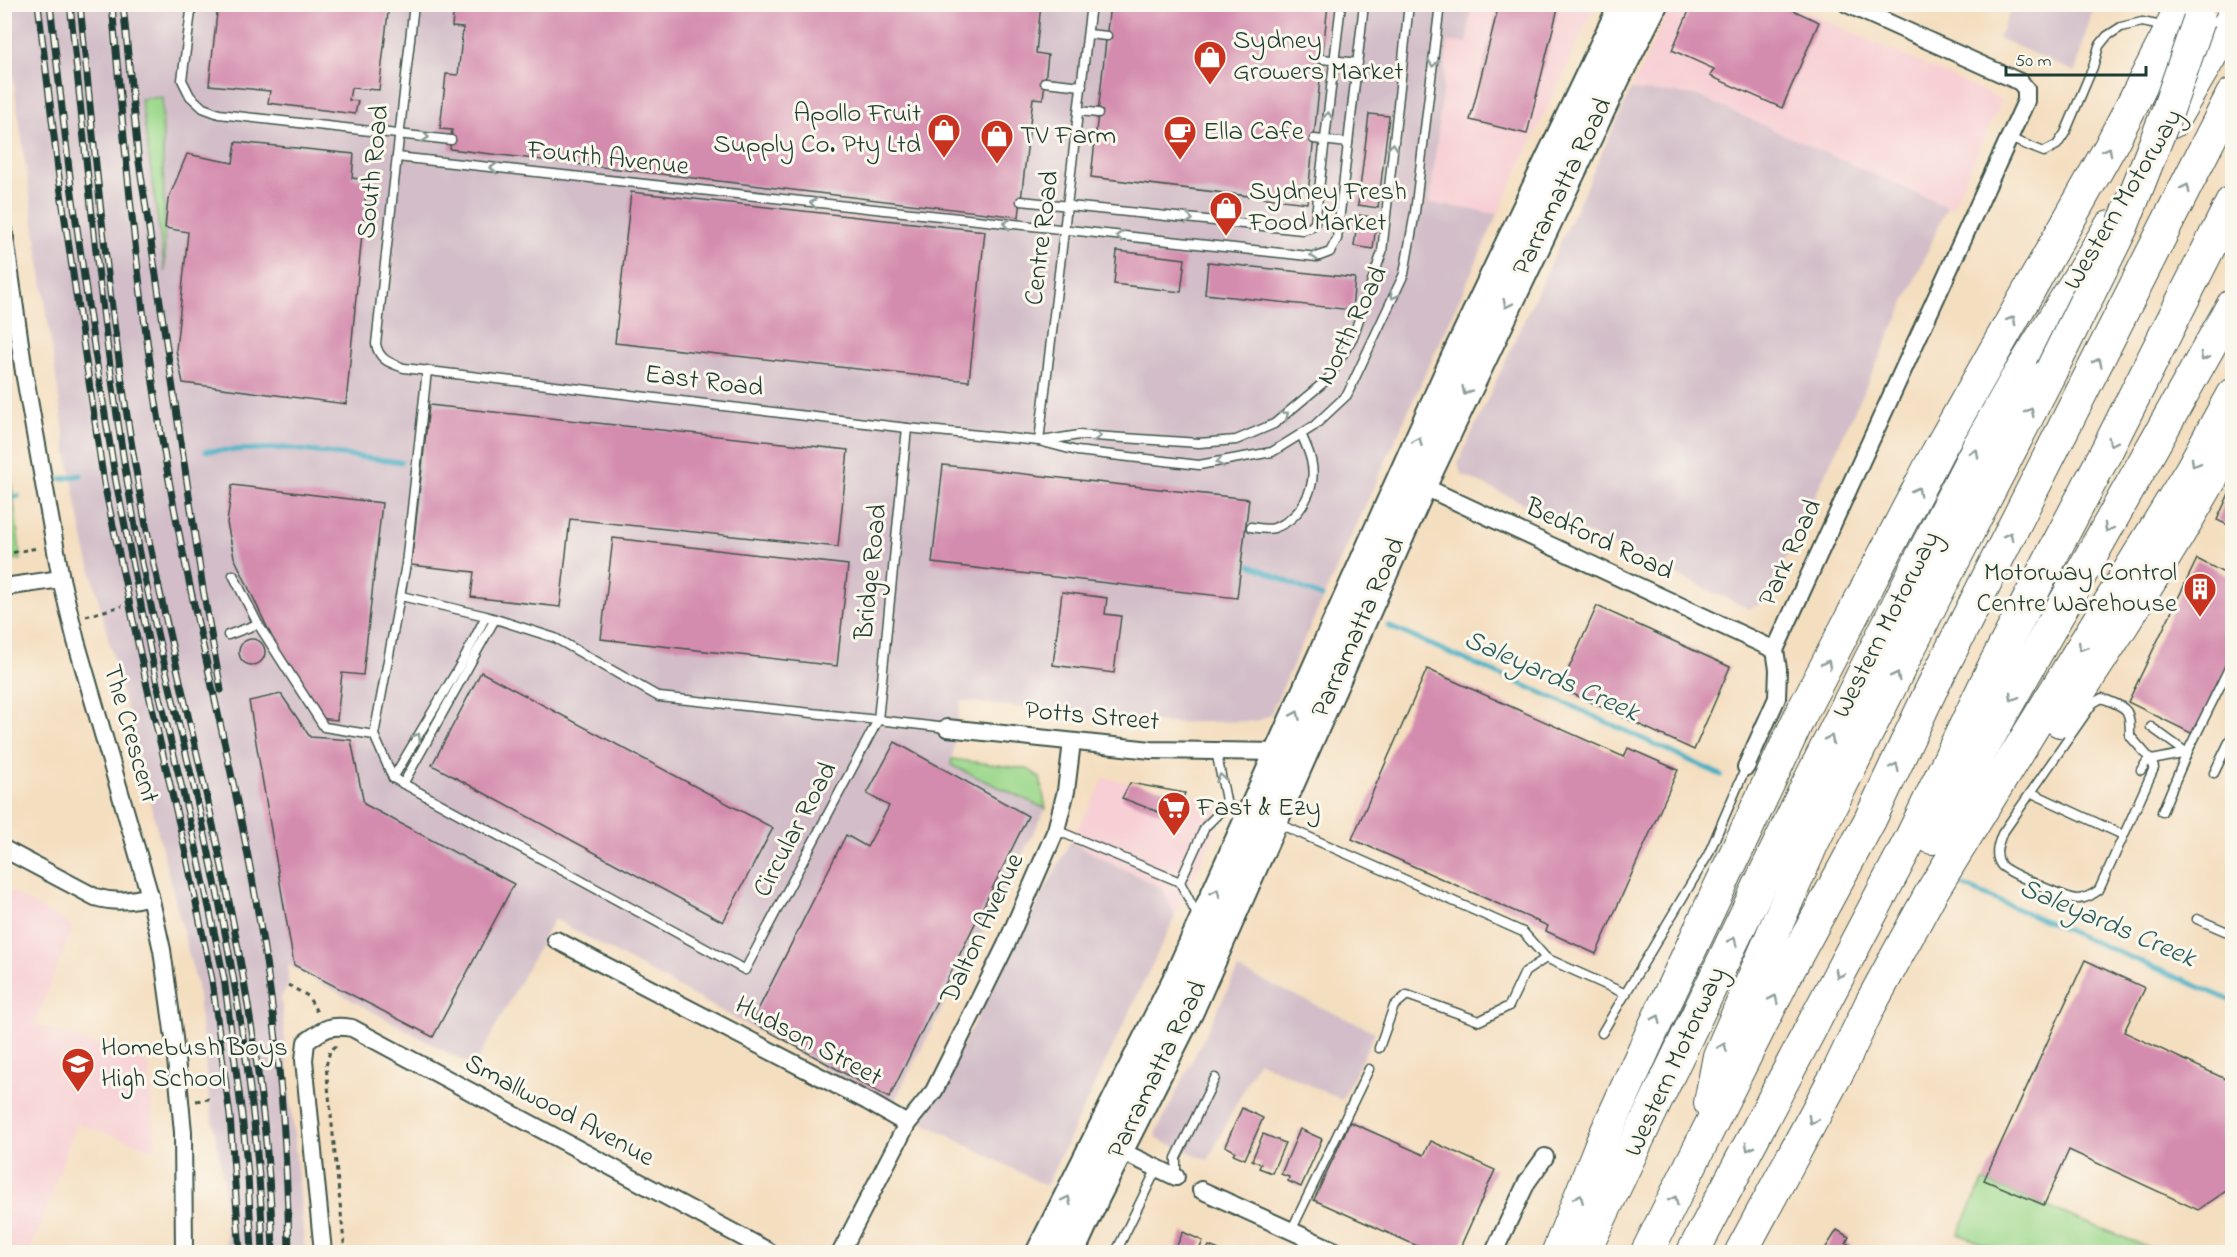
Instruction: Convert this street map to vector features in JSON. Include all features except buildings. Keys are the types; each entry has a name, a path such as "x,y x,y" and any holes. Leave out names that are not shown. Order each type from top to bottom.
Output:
{"highway":[{"name":"Parramatta Road","path":"1412,481 1456,357 1624,4"},
{"name":"Parramatta Road","path":"1070,1252 1096,1194 1109,1145 1161,1016 1251,813 1290,757 1412,481 1653,4"},
{"path":"1558,1252 1759,772 1800,716 1937,453 2110,147 2169,33 2195,10"},
{"path":"1818,797 2051,371 2122,227 2168,110 2195,10"},
{"name":"Western Motorway","path":"1584,1252 1800,836 1818,797 1850,698 1978,447 2077,278 2139,180 2232,20"},
{"name":"Western Motorway","path":"1647,1252 1784,980 1851,858 1931,690 2232,95"},
{"path":"1939,850 1995,664 2105,454 2232,202"},
{"path":"1741,1252 1840,1068 1918,887 2232,306"},
{"path":"1693,1252 1867,922 1918,887 1939,850 2192,470 2232,395"},
{"path":"1939,850 2103,656 2185,526 2232,441"},
{"name":"Parramatta Road","path":"1041,1252 1109,1145 1189,1011 1251,813"},
{"path":"1701,1145 1719,1056 1800,836"}],"street":[{"name":"Park Road","path":"1759,772 1777,698 1778,669 1775,650 2026,102 2026,89 2020,82 1847,4"},
{"name":"The Crescent","path":"4,231 24,372 61,579 76,641 150,896 162,950 181,1102 184,1252"},
{"name":"Bedford Road","path":"1412,481 1775,650"},
{"path":"4,587 61,579"},
{"name":"Potts Street","path":"947,728 1151,750 1216,751 1290,757"},
{"name":"Dalton Avenue","path":"907,1124 934,1090 1006,945 1056,830 1066,791 1072,742"},
{"path":"4,849 95,897 108,901 122,901 150,896"},
{"name":"Hudson Street","path":"556,940 907,1124"},
{"name":"Smallwood Avenue","path":"322,1030 334,1025 352,1028 770,1252"},
{"path":"322,1030 306,1042 304,1060 323,1252"},
{"path":"841,1252 907,1124"},
{"path":"1109,1145 1176,1177"},
{"path":"1494,1252 1527,1182 1545,1157"},
{"path":"1201,1190 1338,1252"}],"lane":[{"path":"192,4 182,80 190,96 202,108 219,114 451,140"},
{"path":"415,4 454,9"},
{"name":"South Road","path":"376,344 415,4"},
{"name":"Centre Road","path":"1039,441 1066,230 1091,4"},
{"path":"1021,201 1302,230 1310,228 1316,223 1341,4"},
{"name":"Fourth Avenue","path":"397,157 1317,257 1330,252 1337,239 1364,4"},
{"path":"1039,441 1079,435 1199,443 1236,440 1274,424 1329,378 1353,337 1382,252 1409,4"},
{"name":"North Road","path":"1039,441 1077,451 1199,465 1272,452 1314,426 1347,395 1404,274 1415,212 1440,4"},
{"path":"2009,138 2044,152 2057,145 2065,133 2093,67 2099,46 2107,36 2121,27 2142,22 2157,25 2169,33"},
{"path":"1088,34 1107,36"},
{"path":"1322,59 1358,63"},
{"path":"1045,82 1082,86"},
{"path":"1079,111 1098,113"},
{"path":"1314,139 1348,143"},
{"path":"2194,277 2217,251"},
{"name":"East Road","path":"376,344 382,358 390,364 427,370 907,428 1039,441"},
{"path":"393,778 374,735 406,564 427,370"},
{"name":"Bridge Road","path":"878,720 907,428"},
{"path":"1251,527 1273,529 1293,517 1308,498 1312,462 1301,434"},
{"path":"233,575 258,624 324,727 374,735"},
{"path":"401,596 486,616 555,638 659,697 878,720"},
{"path":"393,778 465,657 486,616"},
{"path":"403,784 495,619"},
{"path":"228,635 258,624"},
{"path":"2162,812 2187,753 2232,662"},
{"path":"2102,698 2124,707 2130,715 2130,736 2152,760 2154,768 2099,890 2091,896 2077,899 2011,873 2000,864 1996,849 2001,834 2032,793 2093,703 2102,698"},
{"name":"Potts Street","path":"878,720 947,728"},
{"name":"Circular Road","path":"393,778 745,970 878,720"},
{"path":"2151,727 2187,753"},
{"path":"2214,773 2232,736"},
{"path":"1216,751 1251,813 1523,932 1546,958 1626,994"},
{"path":"2141,770 2147,761 2187,753"},
{"path":"2032,793 2123,836"},
{"path":"1602,1033 1708,855 1743,808"},
{"path":"1180,882 1205,827 1251,813"},
{"path":"1056,830 1180,882 1202,925"},
{"path":"2197,919 2232,934"},
{"path":"1379,1048 1394,1006 1407,995 1479,1021 1509,1006 1525,972 1546,958"},
{"path":"1291,1231 1369,1069"},
{"path":"1176,1177 1176,1158 1215,1078"},
{"path":"1116,1252 1157,1168"}],"path":[{"path":"4,554 30,550"},
{"path":"84,616 122,606"},
{"path":"288,985 308,996 319,1016 322,1030"},
{"path":"341,1044 330,1051 326,1066 345,1252"}],"shaded area":[{"path":"1790,4 2002,100 1951,210 1695,95 1631,90 1671,5"},
{"path":"4,5 1471,5 1467,43 1448,42 1430,203 1498,214 1270,715 1257,721 1165,723 961,701 951,765 1046,809 892,1105 554,919 474,1067 288,965 288,985 281,998 305,1252 227,1252 223,1176 209,1099 197,986 84,543 66,447","holes":["162,97 165,267 141,100"]},
{"path":"1471,5 1595,5 1498,214 1430,204 1449,41 1467,42"},
{"path":"2013,5 2094,5 2075,72 1998,38"},
{"path":"1631,90 1695,95 1947,207 1766,601 1749,609 1461,474 1458,463"},
{"path":"1103,778 1229,802 1175,917 1162,888 1070,842"},
{"path":"1070,842 1162,888 1175,917 1046,1186 922,1122"},
{"name":"Homebush Boys High School","path":"5,888 73,927 35,1024 149,1064 156,1150 76,1123 45,1214 29,1252 5,1252"},
{"path":"1238,969 1375,1032 1342,1100 1258,1061 1208,1160 1157,1139 1156,1133"}],"green space":[{"path":"162,97 165,272 141,99"},
{"path":"5,430 21,560 5,558"},
{"path":"952,759 1028,769 1040,778 1046,809 951,765"},
{"path":"1983,1181 2160,1252 2005,1252 1958,1234"}],"waterway":[{"name":"Saleyards Creek","path":"206,451 284,448 401,462"},
{"path":"61,479 81,475"},
{"name":"Saleyards Creek","path":"4,501 18,496"},
{"name":"Saleyards Creek","path":"1251,565 1322,597"},
{"name":"Saleyards Creek","path":"1388,626 1574,707 1721,775"},
{"name":"Saleyards Creek","path":"1964,886 2232,1001"}],"railway":[{"path":"38,4 60,186 104,483 212,980 230,1116 240,1252"},
{"path":"50,4 71,186 116,482 157,684 196,847 224,978 242,1115 252,1252"},
{"path":"70,4 97,260 122,452 149,598 207,844 236,996 257,1149 263,1252"},
{"path":"80,4 106,261 123,388 152,556 217,844 246,996 267,1149 273,1252"},
{"path":"112,4 136,254 152,378 183,554 240,813 266,959 280,1085 289,1252"},
{"path":"123,4 138,155 203,589 221,690"}],"place":[{"name":"Sydney Growers Market","path":"1210,86"},
{"name":"Apollo Fruit Supply Co. Pty Ltd","path":"944,159"},
{"name":"Ella Cafe","path":"1180,161"},
{"name":"TV Farm","path":"997,165"},
{"name":"Sydney Fresh Food Market","path":"1226,237"},
{"name":"Motorway Control Centre Warehouse","path":"2200,618"},
{"name":"Fast & Ezy","path":"1174,837"},
{"name":"Homebush Boys High School","path":"78,1093"}]}
